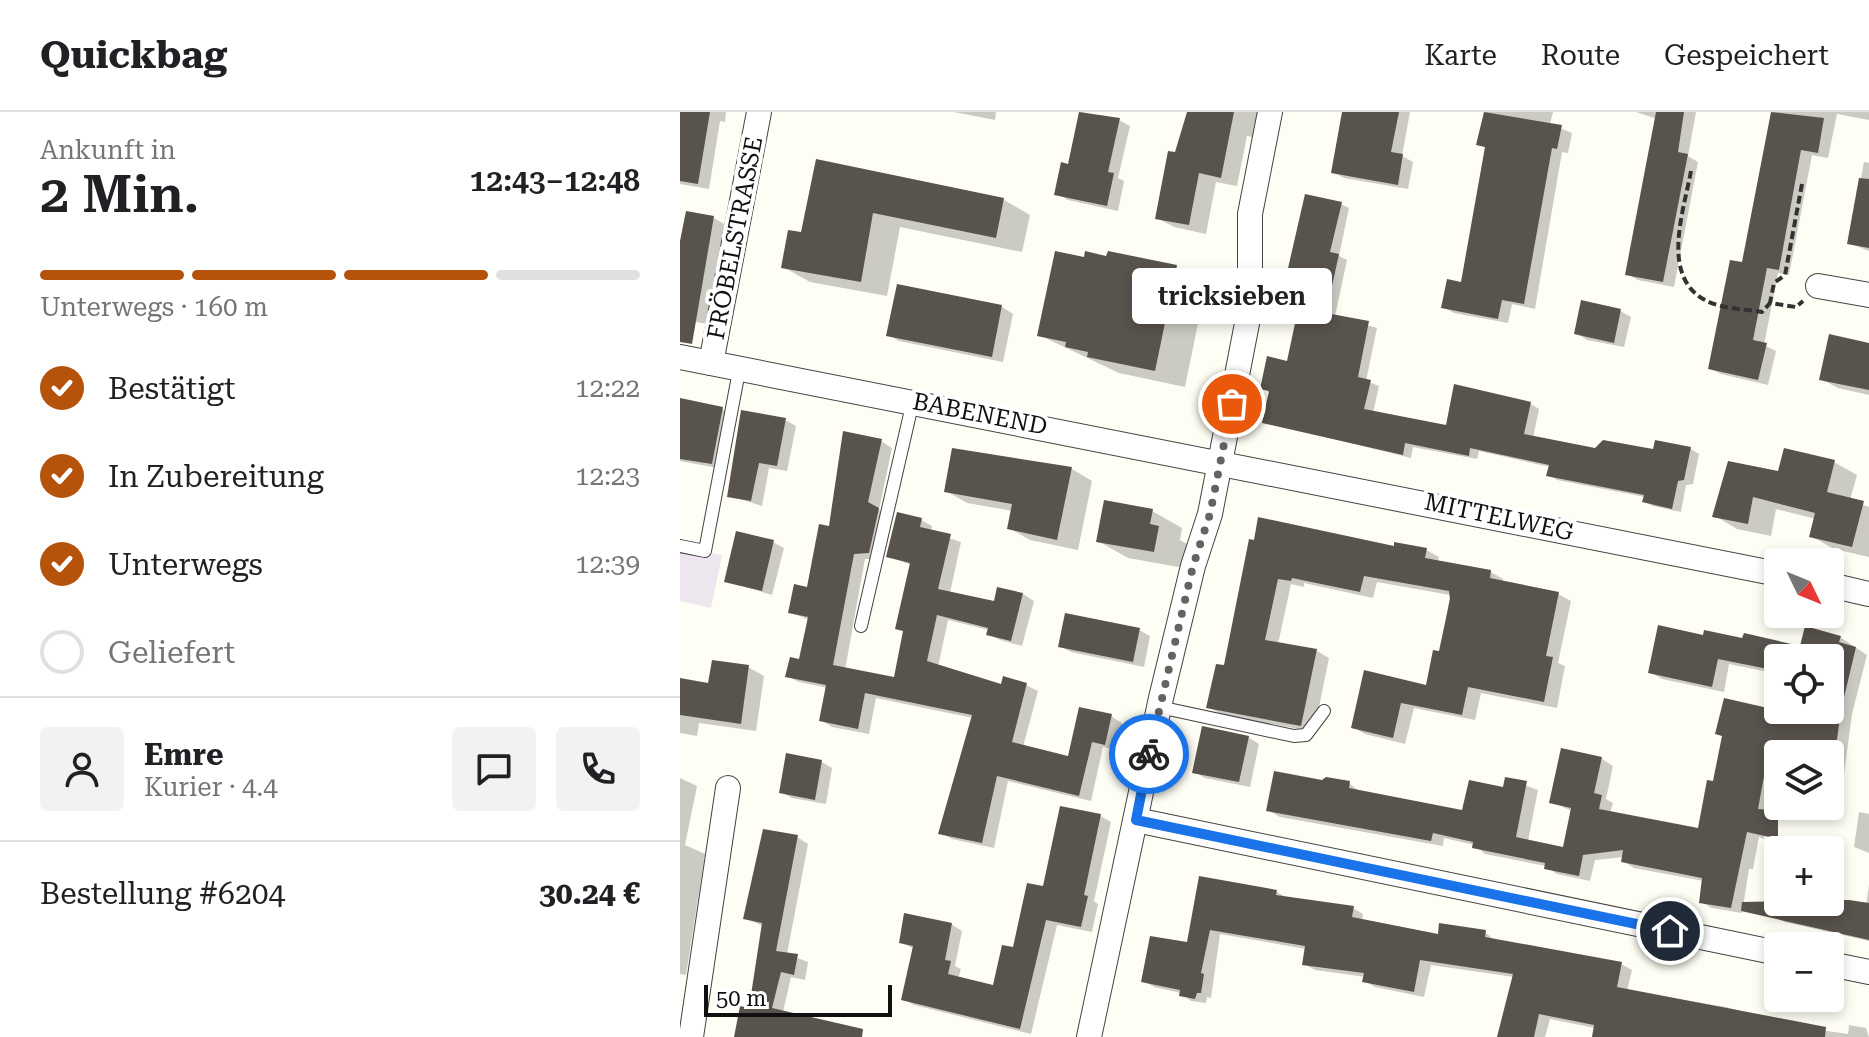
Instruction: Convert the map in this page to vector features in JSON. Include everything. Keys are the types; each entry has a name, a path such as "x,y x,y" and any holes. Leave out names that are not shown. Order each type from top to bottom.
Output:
{"street":[{"name":"FRÖBELSTRASSE","path":"711,363 759,112"},
{"path":"1089,1037 1159,707 1193,566 1210,514 1250,308 1250,214 1270,112"},
{"path":"1818,286 1869,295"},
{"name":"BABENEND","path":"680,357 739,371 913,401 1220,462"},
{"name":"MITTELWEG","path":"1220,462 1764,571"},
{"path":"1844,588 1869,594"},
{"path":"691,1037 728,788"},
{"path":"1136,820 1764,950"},
{"path":"1844,967 1869,972"}],"lane":[{"path":"680,546 705,551 739,371"},
{"path":"861,626 913,401"},
{"path":"1159,707 1294,736 1306,735 1324,711"}],"path":[{"path":"1691,171 1678,239 1680,269 1689,287 1706,301 1762,312 1770,303 1774,283 1785,275 1802,184"},
{"path":"1770,303 1796,307 1818,286"}],"shaded area":[{"path":"680,546 722,555 711,608 680,601"}],"building":[{"path":"680,112 710,112 698,184 680,181"},
{"path":"1079,112 1120,118 1108,172 1114,173 1107,206 1054,195 1061,162 1068,164"},
{"path":"1187,112 1234,112 1221,178 1199,173 1189,225 1155,219 1168,151 1175,152"},
{"path":"1342,112 1399,112 1391,152 1403,154 1398,185 1331,173"},
{"path":"1484,112 1562,125 1557,149 1552,148 1524,304 1502,300 1498,319 1441,308 1447,279 1461,282 1485,147 1476,145"},
{"path":"1656,112 1684,112 1678,152 1688,154 1663,282 1625,275"},
{"path":"1771,112 1824,118 1818,153 1801,150 1779,270 1767,268 1753,340 1767,343 1758,380 1708,369 1730,260 1742,262"},
{"path":"816,159 1004,198 996,238 873,213 861,282 781,268 788,230 801,232"},
{"path":"1859,178 1869,179 1869,248 1847,244"},
{"path":"1305,194 1342,202 1330,252 1339,254 1326,313 1369,321 1358,377 1371,380 1364,409 1446,425 1454,384 1531,402 1524,434 1595,448 1603,440 1653,449 1655,440 1691,447 1684,480 1678,481 1672,509 1642,502 1644,495 1546,476 1549,465 1470,448 1469,456 1405,443 1403,455 1262,423 1269,391 1260,389 1267,356 1287,361 1304,281 1286,277"},
{"path":"686,211 714,216 692,344 680,342 680,241"},
{"path":"1055,251 1084,257 1085,251 1106,256 1108,251 1177,265 1155,371 1087,357 1088,352 1065,347 1066,342 1037,336"},
{"path":"897,284 1002,305 992,357 886,336"},
{"path":"1581,300 1621,309 1614,343 1574,334"},
{"path":"1829,334 1869,343 1869,390 1819,380"},
{"path":"680,398 723,407 712,464 680,459"},
{"path":"741,410 786,418 777,466 759,463 751,501 727,497"},
{"path":"843,431 882,439 868,502 879,508 869,553 854,554 833,665 894,677 903,631 895,629 910,563 886,557 897,512 922,518 920,527 951,534 938,589 994,601 997,587 1023,593 1011,641 986,635 988,628 937,615 927,661 1001,684 1003,676 1027,683 1012,742 1068,756 1079,707 1112,714 1105,745 1092,742 1079,796 997,776 982,843 938,834 972,715 865,693 858,729 819,721 826,685 785,677 790,657 799,659 808,617 788,613 794,584 807,587 819,524 829,526"},
{"path":"952,448 1072,467 1057,540 1007,529 1012,504 944,492"},
{"path":"1784,448 1835,460 1827,492 1864,501 1852,547 1809,537 1815,513 1753,497 1748,524 1712,517 1728,461 1778,471"},
{"path":"1104,500 1153,509 1150,524 1159,526 1154,552 1096,542"},
{"path":"1258,517 1394,546 1394,542 1427,548 1425,558 1491,570 1490,578 1559,592 1546,656 1553,657 1544,702 1468,687 1462,715 1401,703 1393,738 1351,728 1364,670 1426,685 1433,650 1439,651 1450,599 1449,591 1364,576 1360,592 1292,578 1291,581 1278,579 1265,640 1317,649 1301,726 1206,708 1216,664 1224,665 1249,539 1254,540"},
{"path":"736,531 774,540 762,591 724,582"},
{"path":"1065,613 1140,628 1133,662 1058,647"},
{"path":"1658,625 1703,635 1704,630 1742,638 1744,633 1791,644 1764,644 1764,668 1718,659 1712,687 1648,673"},
{"path":"1804,628 1812,628 1841,636 1839,642 1856,647 1844,697 1844,644 1800,644"},
{"path":"712,660 749,665 741,724 680,715 680,678 708,683"},
{"path":"1724,698 1764,707 1764,724 1839,724 1837,740 1764,740 1764,776 1758,809 1764,810 1764,820 1778,820 1778,836 1747,832 1731,908 1699,903 1702,878 1621,862 1623,850 1583,855 1579,876 1544,869 1545,863 1472,848 1473,842 1433,833 1431,841 1266,811 1274,771 1322,780 1326,777 1350,781 1349,788 1462,810 1469,780 1503,787 1505,777 1527,781 1516,837 1563,847 1571,808 1549,803 1561,748 1602,757 1594,793 1602,795 1599,809 1698,828 1707,780 1713,781 1722,736 1715,734"},
{"path":"1202,726 1249,736 1239,782 1192,773"},
{"path":"786,753 822,760 815,800 779,793"},
{"path":"1060,806 1101,814 1084,895 1088,896 1081,927 1046,920 1020,1029 901,1000 913,946 899,943 904,913 952,923 945,960 951,961 948,974 993,985 1002,945 1013,947 1027,883 1043,886"},
{"path":"763,829 798,835 776,951 798,954 794,975 781,972 772,1008 863,1029 862,1037 734,1037 740,1006 749,1008 762,923 743,919"},
{"path":"1199,876 1277,890 1276,895 1354,906 1352,917 1438,934 1439,923 1486,930 1485,937 1622,962 1617,987 1826,1027 1825,1037 1592,1037 1594,1025 1539,1014 1534,1037 1497,1037 1513,974 1420,960 1414,992 1362,982 1364,973 1302,965 1305,946 1210,930 1201,973 1204,974 1201,993 1197,993 1195,999 1179,996 1180,990 1141,982 1150,936 1187,942"},
{"path":"1844,900 1869,903 1869,940 1741,911 1742,902 1764,902 1764,916 1844,916"}],"way so far":[{"path":"1149,754 1193,566 1210,514 1232,404"}],"place":[{"name":"tricksieben","path":"1232,404"}],"route":[{"path":"1149,754 1136,820 1670,931"}]}
